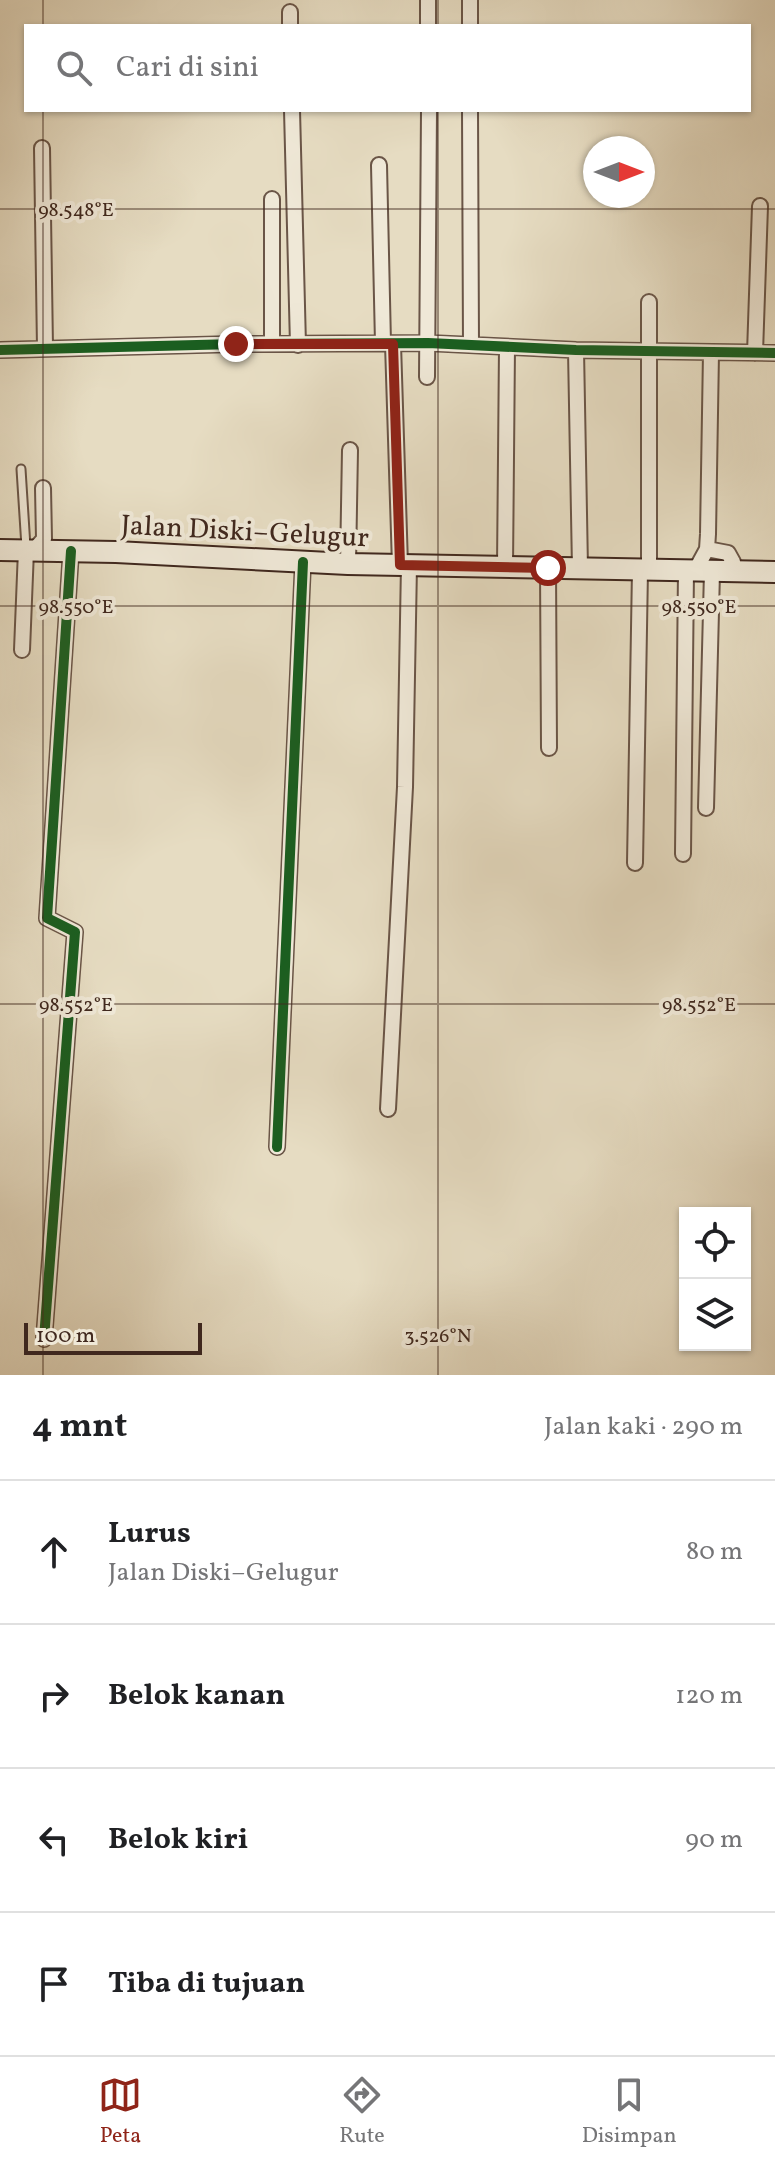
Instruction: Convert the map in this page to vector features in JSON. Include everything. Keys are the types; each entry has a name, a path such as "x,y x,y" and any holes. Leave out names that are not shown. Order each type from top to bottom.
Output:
{"main road":[{"name":"Jalan Diski–Gelugur","path":"0,550 348,564 775,572"}],"street":[{"path":"428,0 428,24"},
{"path":"470,0 470,24"},
{"path":"292,112 298,345"},
{"path":"427,377 429,112"},
{"path":"470,112 471,344"},
{"path":"42,148 45,348"},
{"path":"379,165 404,565 405,787 388,1109"},
{"path":"272,199 272,344"},
{"path":"755,353 760,206"},
{"path":"635,863 649,302"},
{"path":"0,350 428,343 576,350 775,353"},
{"path":"505,567 507,347"},
{"path":"576,350 580,568"},
{"path":"683,854 698,571 707,549 711,353"},
{"path":"348,564 350,450"},
{"path":"22,650 30,550 44,539 43,488"},
{"path":"707,549 728,553 734,572"},
{"path":"44,1339 75,932 47,918 71,551"},
{"path":"277,1147 303,562"},
{"path":"548,568 549,748"},
{"path":"698,571 706,808"}],"lane":[{"path":"21,469 30,550"}],"cycle path":[{"path":"0,350 428,343 576,350 775,353"},
{"path":"44,1339 75,932 47,918 71,551"},
{"path":"277,1147 303,562"}],"route":[{"path":"236,344 393,344 400,565 548,568"}]}
